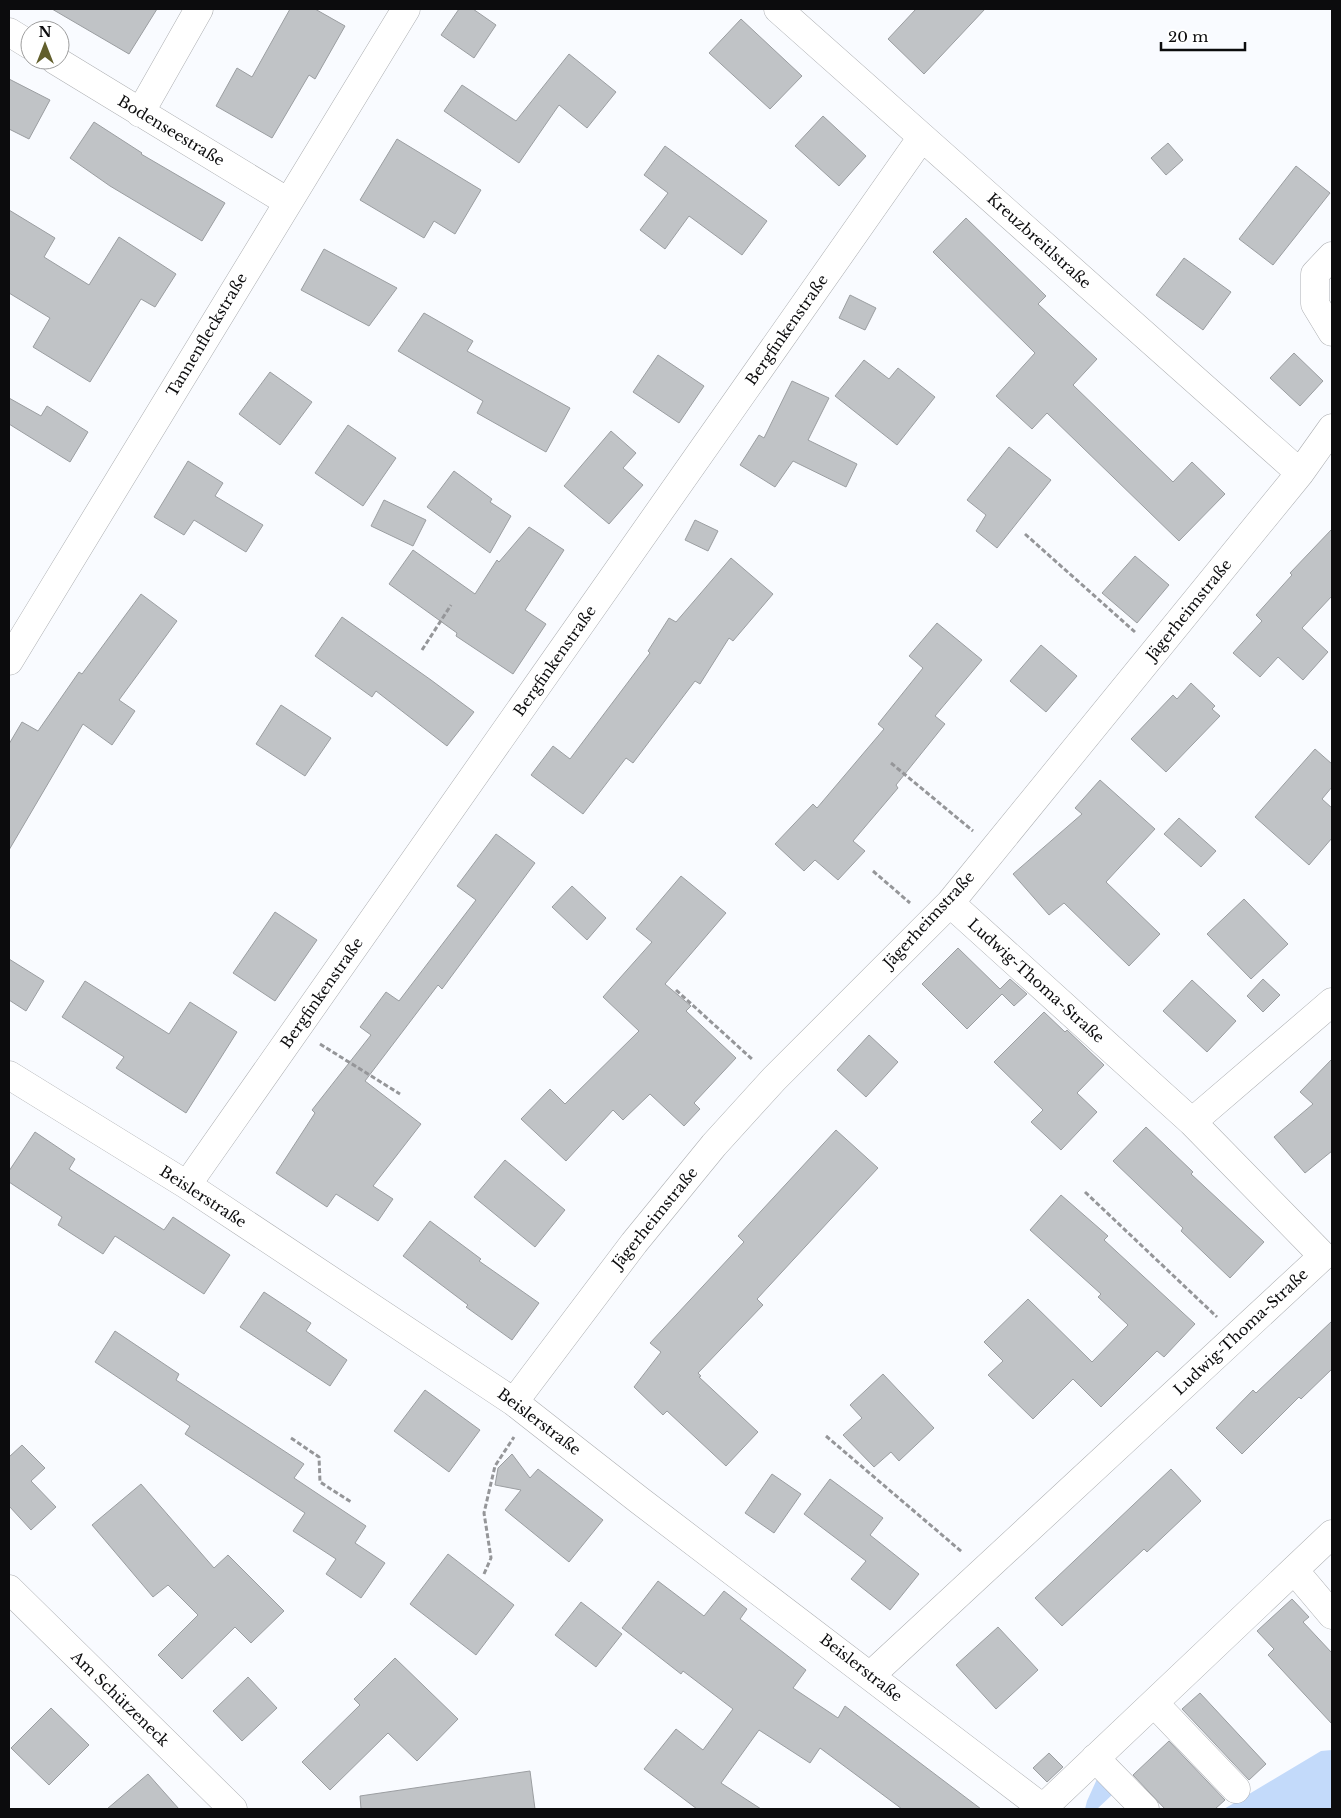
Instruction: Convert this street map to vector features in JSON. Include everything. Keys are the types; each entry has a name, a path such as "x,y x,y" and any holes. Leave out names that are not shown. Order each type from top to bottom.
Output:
{"street":[{"path":"140,113 199,9"},
{"name":"Tannenfleckstraße","path":"9,661 406,9"},
{"name":"Kreuzbreitlstraße","path":"778,9 1300,472"},
{"path":"9,32 20,39"},
{"name":"Bodenseestraße","path":"70,69 288,202"},
{"name":"Bergfinkenstraße","path":"186,1185 922,138"},
{"path":"1332,256 1315,274 1315,304 1332,332"},
{"name":"Jägerheimstraße","path":"514,1402 634,1242 714,1144 774,1079 941,912 1300,472 1332,428"},
{"name":"Ludwig-Thoma-Straße","path":"870,1676 1236,1336 1328,1260 1192,1122 941,912"},
{"path":"1192,1122 1332,1002"},
{"name":"Beislerstraße","path":"9,1075 186,1185 514,1402 639,1500 1043,1808 1332,1534"},
{"path":"1294,1570 1332,1615"},
{"name":"Am Schützeneck","path":"9,1589 232,1809"},
{"path":"1154,1703 1236,1788"},
{"path":"1095,1758 1145,1809"}],"path":[{"path":"1026,534 1155,651"},
{"path":"422,650 451,605"},
{"path":"891,763 994,849"},
{"path":"873,871 941,912"},
{"path":"676,990 774,1079"},
{"path":"297,1029 400,1094"},
{"path":"1085,1192 1236,1336"},
{"path":"484,1574 491,1558 484,1513 492,1476 495,1466 515,1436"},
{"path":"826,1436 983,1570"},
{"path":"291,1438 319,1457 320,1482 351,1502"}],"shaded area":[{"path":"1332,1750 1332,1809 1224,1809 1321,1751"},
{"path":"1097,1779 1112,1795 1097,1809 1085,1809 1087,1801"}],"building":[{"path":"52,9 157,9 129,54"},
{"path":"290,9 315,9 345,26 315,79 309,75 272,138 216,106 237,68 252,77"},
{"path":"459,9 473,9 496,25 474,58 441,35"},
{"path":"916,9 985,9 924,74 888,39"},
{"path":"741,19 802,76 770,109 709,53"},
{"path":"569,54 616,92 587,128 559,105 519,163 444,111 462,85 516,121"},
{"path":"9,79 50,100 29,139 9,129"},
{"path":"823,116 866,156 839,186 795,146"},
{"path":"94,122 141,154 225,203 202,241 110,186 70,158"},
{"path":"397,139 481,190 455,234 434,221 424,238 360,200"},
{"path":"1168,143 1183,160 1166,175 1151,158"},
{"path":"665,146 767,221 742,255 689,216 665,249 640,230 668,193 644,175"},
{"path":"1296,166 1330,193 1273,265 1239,239"},
{"path":"9,210 55,238 44,257 89,285 119,237 176,274 155,307 141,299 90,382 33,347 50,318 9,293"},
{"path":"966,218 1046,296 1038,304 1097,359 1073,385 1173,482 1192,462 1225,494 1179,541 1047,413 1032,429 996,396 1035,353 933,252"},
{"path":"324,249 397,288 369,326 301,290"},
{"path":"1184,258 1231,292 1203,330 1156,295"},
{"path":"850,295 876,308 865,330 839,318"},
{"path":"424,313 473,341 467,351 570,408 546,452 477,413 483,401 398,351"},
{"path":"1294,353 1323,381 1300,406 1270,378"},
{"path":"658,355 704,386 679,423 633,392"},
{"path":"864,360 889,379 898,368 935,397 897,445 835,396"},
{"path":"270,372 312,402 280,445 239,414"},
{"path":"792,381 829,398 808,440 857,464 846,487 793,461 775,487 740,465 759,435 764,438"},
{"path":"9,398 41,416 47,406 88,432 70,462 9,424"},
{"path":"348,425 396,458 363,506 315,473"},
{"path":"611,431 636,453 623,468 643,485 609,524 564,486"},
{"path":"1009,447 1051,480 997,548 976,531 986,515 967,500"},
{"path":"188,461 223,483 215,496 263,525 246,552 194,520 184,535 154,517"},
{"path":"454,471 492,499 490,502 511,516 490,553 427,507"},
{"path":"384,500 426,520 413,546 371,526"},
{"path":"695,520 718,531 708,551 685,540"},
{"path":"529,527 564,550 525,610 546,624 513,674 456,636 457,633 389,584 413,550 475,594 497,560 499,562"},
{"path":"1332,529 1332,596 1302,628 1328,652 1303,680 1278,657 1260,677 1233,653 1262,621 1256,615 1292,575 1290,573"},
{"path":"1135,556 1169,585 1137,623 1102,593"},
{"path":"731,558 773,594 733,641 729,638 700,684 695,681 633,763 626,758 583,814 531,775 553,746 570,759 650,653 648,651 669,618 676,622"},
{"path":"141,594 177,621 119,700 135,711 112,745 83,724 9,850 9,744 22,722 38,731 79,672 82,674"},
{"path":"342,617 474,712 447,746 376,691 372,697 315,656"},
{"path":"937,623 982,660 935,716 945,724 896,785 898,788 853,841 865,851 838,880 815,860 804,871 775,844 813,804 817,808 884,729 878,724 923,668 909,656"},
{"path":"1041,645 1077,676 1046,712 1010,681"},
{"path":"1191,683 1215,706 1212,709 1220,716 1166,772 1131,739 1173,695 1177,699"},
{"path":"281,705 331,738 305,776 256,744"},
{"path":"1315,749 1332,764 1332,787 1322,799 1332,808 1332,838 1309,865 1255,817"},
{"path":"1100,780 1155,829 1106,882 1160,934 1129,966 1064,903 1049,915 1013,874 1082,814 1075,808"},
{"path":"1179,818 1216,851 1201,867 1164,834"},
{"path":"496,834 535,863 442,989 438,985 365,1081 421,1124 373,1186 393,1199 378,1221 336,1194 327,1207 276,1173 315,1113 312,1110 371,1035 360,1027 386,992 399,1001 476,900 457,886"},
{"path":"681,876 726,913 665,984 691,1006 686,1011 736,1058 694,1103 700,1109 684,1126 650,1094 623,1120 613,1110 566,1161 521,1119 550,1089 565,1104 639,1031 603,997 652,942 636,929"},
{"path":"572,886 606,918 587,940 552,907"},
{"path":"1244,899 1288,944 1251,979 1207,934"},
{"path":"275,912 317,940 275,1001 233,973"},
{"path":"958,948 1000,989 1010,979 1027,994 1014,1006 1002,994 967,1029 922,984"},
{"path":"9,959 44,981 26,1011 9,1000"},
{"path":"1263,979 1280,995 1263,1012 1247,996"},
{"path":"1192,980 1236,1021 1207,1052 1163,1011"},
{"path":"85,981 169,1034 190,1002 237,1032 186,1113 116,1068 124,1057 62,1017"},
{"path":"1044,1012 1065,1032 1067,1030 1104,1065 1077,1093 1097,1112 1061,1150 1031,1122 1043,1110 994,1062"},
{"path":"869,1035 898,1062 866,1097 837,1070"},
{"path":"1332,1059 1332,1151 1305,1173 1274,1137 1313,1104 1300,1092"},
{"path":"1146,1127 1193,1172 1191,1174 1264,1242 1230,1278 1181,1231 1183,1228 1113,1161"},
{"path":"836,1130 878,1168 757,1299 763,1305 698,1373 701,1376 699,1377 758,1432 726,1466 667,1411 663,1415 634,1387 661,1352 650,1343 744,1242 738,1236"},
{"path":"35,1132 75,1159 69,1169 164,1230 173,1217 230,1255 204,1294 115,1236 103,1254 58,1225 62,1217 9,1182 9,1171"},
{"path":"505,1160 565,1210 535,1247 474,1197"},
{"path":"1061,1195 1108,1236 1104,1240 1195,1324 1164,1357 1157,1351 1101,1407 1073,1379 1033,1419 988,1375 1003,1361 984,1342 1028,1299 1092,1362 1128,1325 1098,1297 1101,1294 1030,1230"},
{"path":"430,1221 481,1259 479,1261 539,1303 512,1340 466,1307 468,1305 403,1256"},
{"path":"264,1292 311,1323 306,1331 347,1360 330,1386 240,1327"},
{"path":"1332,1321 1332,1369 1301,1399 1299,1397 1242,1454 1216,1428 1253,1390 1256,1393"},
{"path":"115,1331 179,1374 176,1380 304,1464 294,1478 366,1526 355,1543 385,1563 361,1598 326,1574 336,1559 293,1531 305,1513 185,1434 190,1426 95,1362"},
{"path":"883,1374 934,1428 899,1461 891,1452 874,1467 843,1435 862,1418 850,1405"},
{"path":"425,1390 480,1430 449,1472 394,1431"},
{"path":"22,1445 45,1468 31,1481 56,1507 31,1530 9,1506 9,1457"},
{"path":"512,1454 530,1478 538,1469 603,1520 569,1562 505,1510 521,1490 495,1485 498,1468"},
{"path":"1171,1469 1201,1501 1147,1552 1144,1549 1062,1626 1035,1598"},
{"path":"772,1474 801,1494 774,1533 745,1513"},
{"path":"830,1479 883,1518 870,1535 919,1574 890,1610 851,1579 866,1561 804,1514"},
{"path":"141,1484 214,1568 228,1555 284,1611 251,1643 235,1627 182,1679 158,1655 198,1615 168,1585 153,1597 92,1525"},
{"path":"448,1554 514,1605 476,1655 410,1604"},
{"path":"658,1581 704,1616 724,1591 747,1609 740,1619 806,1670 793,1688 838,1718 845,1706 981,1809 902,1809 820,1748 810,1763 759,1730 721,1783 761,1809 697,1809 644,1769 676,1729 703,1750 733,1709 683,1671 681,1674 622,1628"},
{"path":"1292,1599 1309,1617 1303,1622 1332,1653 1332,1724 1268,1655 1274,1649 1257,1631"},
{"path":"581,1602 622,1634 596,1667 555,1635"},
{"path":"998,1627 1038,1670 996,1709 956,1665"},
{"path":"395,1658 458,1719 417,1761 388,1733 330,1790 302,1762 360,1705 354,1699"},
{"path":"248,1677 277,1708 242,1741 213,1711"},
{"path":"1200,1693 1266,1764 1249,1780 1182,1709"},
{"path":"51,1708 89,1745 49,1785 11,1748"},
{"path":"1169,1741 1225,1800 1215,1809 1165,1809 1133,1775"},
{"path":"1049,1753 1063,1767 1047,1782 1033,1768"},
{"path":"530,1771 535,1809 361,1809 360,1796"},
{"path":"148,1774 179,1809 107,1809"}]}
